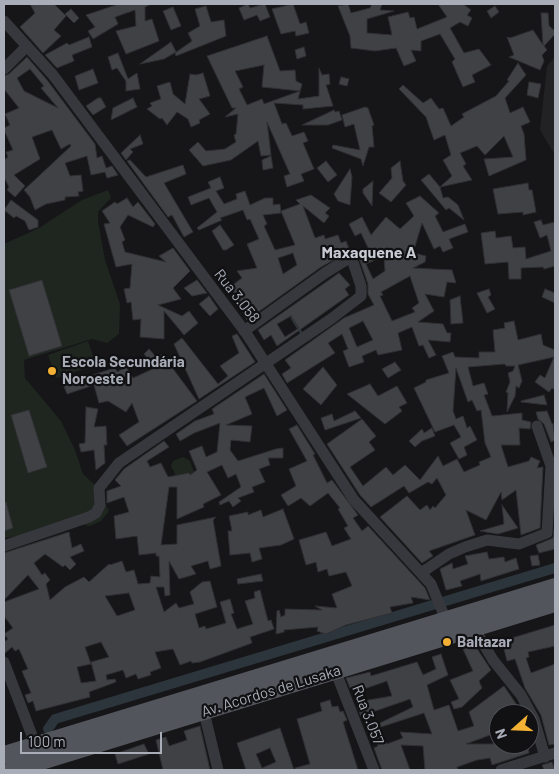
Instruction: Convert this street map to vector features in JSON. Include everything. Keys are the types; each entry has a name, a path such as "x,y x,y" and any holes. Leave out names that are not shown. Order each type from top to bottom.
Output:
{"main road":[{"path":"441,622 555,587"},
{"path":"441,622 474,628 555,603"},
{"name":"Av. Acordos de Lusaka","path":"12,770 51,765 204,712 336,670 441,622"},
{"name":"Av. Acordos de Lusaka","path":"4,756 441,622"}],"street":[{"name":"Rua 3.058","path":"4,21 75,103 267,362 354,500 421,573 437,596 441,622"},
{"path":"4,69 27,46"},
{"path":"4,546 89,518 96,513 100,506 99,488 119,463 361,296 361,286 352,259 349,258 325,273 244,331"},
{"path":"421,573 449,554 487,540 519,544 546,533 551,466 537,426"},
{"path":"474,628 493,660 521,695 534,719 544,760 501,770"},
{"path":"4,662 36,746"},
{"name":"Rua 3.057","path":"336,670 374,770"},
{"path":"204,712 218,770"}],"shaded area":[{"path":"555,57 555,155 540,130 547,66"},
{"name":"Escola Secundária Noroeste I","path":"108,190 111,198 98,212 98,221 105,260 120,304 119,334 107,343 92,339 24,360 25,378 61,421 75,450 83,474 94,484 109,511 101,521 90,526 67,522 26,535 4,538 4,244 39,228 82,200"},
{"path":"88,341 96,365 56,378 48,355"},
{"path":"183,457 190,461 194,472 187,477 176,476 171,466 173,461"}],"building":[{"path":"30,4 54,4 66,16 54,30 61,36 43,53 20,27 35,13"},
{"path":"119,4 151,4 145,7 145,21 152,19 159,41 126,54 116,31 136,26 135,10 115,17 118,24 93,39 88,31 95,27 86,15"},
{"path":"248,4 250,8 265,4 270,17 260,21 257,15 244,20 239,8"},
{"path":"293,4 300,24 306,22 309,33 296,36 295,31 281,34 272,9"},
{"path":"348,4 351,13 370,8 372,4 382,4 380,10 394,11 367,19 367,33 392,35 388,17 408,12 410,18 414,17 417,29 447,17 438,4 463,4 471,10 467,15 472,18 468,26 460,22 450,28 464,53 479,49 491,65 472,75 475,82 463,87 452,62 455,59 440,34 421,41 421,51 411,50 416,61 404,66 396,48 375,51 351,48 350,36 338,6"},
{"path":"206,6 211,22 224,20 226,36 176,56 175,53 192,41 188,33 200,26 195,9"},
{"path":"495,6 499,12 491,18 487,11"},
{"path":"173,7 181,26 171,30 163,11"},
{"path":"71,9 79,18 74,23 65,14"},
{"path":"541,13 548,13 549,26 555,31 555,34 544,46 547,50 542,55 544,61 540,70 509,57 514,55 507,37 510,38 533,30 543,45"},
{"path":"267,36 280,71 295,70 296,81 302,84 298,99 319,96 319,68 322,75 329,74 330,84 326,85 333,106 303,109 303,105 274,103 282,124 286,123 292,136 304,132 308,141 303,143 314,169 301,174 304,181 287,187 284,176 290,174 267,122 271,155 261,156 258,141 231,160 203,166 189,150 198,142 206,151 225,149 236,142 234,135 236,134 238,114 225,117 236,108 232,108 207,56","holes":["264,65 262,87 300,91 264,104 262,99 247,105 239,89 243,87 235,71"]},
{"path":"89,37 92,47 72,55 74,61 57,68 45,55 67,43 69,45"},
{"path":"171,42 176,52 164,59 140,64"},
{"path":"304,47 306,56 297,59 295,50"},
{"path":"118,53 128,79 137,73 140,89 126,91 126,81 117,68 112,70 108,57"},
{"path":"27,57 47,80 95,144 97,158 102,156 106,168 112,166 118,175 107,178 105,172 91,175 87,156 65,163 70,176 81,175 83,191 78,192 79,196 65,197 65,200 46,204 35,210 30,197 24,190 71,146 70,144 61,149 52,130 32,137 40,159 14,175 25,186 15,197 7,190 9,187 4,177 4,160 8,157 6,152 13,150 4,130 4,128 10,125 5,114 19,108 4,89 4,76 9,74","holes":["30,69 44,86 41,88 58,108 24,91 17,78"]},
{"path":"518,63 526,75 505,98 510,113 523,107 530,122 521,126 524,134 526,160 489,176 484,159 513,157 504,136 485,155 477,146 460,153 466,164 463,166 472,180 440,187 452,176 443,160 451,155 445,135 434,140 426,117 399,89 403,85 423,103 431,98 439,109 443,108 451,126 464,117 462,114 496,96 509,81 507,80"},
{"path":"93,69 98,83 79,90 75,76"},
{"path":"203,73 210,96 199,99 210,114 199,120 200,123 191,127 188,119 177,112 167,125 162,118 160,119 147,109 152,106 150,103 161,99 157,86 170,82 173,94 185,104 190,74"},
{"path":"341,77 349,79 347,86 339,84"},
{"path":"529,82 541,84 538,98 527,95"},
{"path":"101,98 106,107 93,115 86,106"},
{"path":"133,98 137,107 111,120 113,108"},
{"path":"365,107 368,108 374,125 372,126 374,147 369,147 363,166 361,159 332,148 333,145 360,150 354,124 345,127 342,115"},
{"path":"334,110 335,112 339,111 342,120 328,125 302,125"},
{"path":"140,135 143,144 130,149 133,152 126,160 121,153"},
{"path":"271,156 273,168 263,170 262,160"},
{"path":"130,160 146,177 183,165 186,174 164,183 193,232 184,237 172,215 168,217 127,161"},
{"path":"326,161 337,175 328,182 317,168"},
{"path":"400,161 403,181 406,185 391,202 379,193 392,178 391,168"},
{"path":"350,169 352,177 350,205 338,201 334,194"},
{"path":"429,174 440,187 443,198 448,197 458,205 464,220 449,208 446,210 421,180"},
{"path":"220,177 224,188 216,191 224,204 237,199 236,194 245,191 250,205 265,198 273,198 273,205 280,204 281,213 263,215 267,224 264,226 275,250 295,245 281,211 300,204 296,200 311,195 330,208 325,213 329,216 324,223 303,206 315,238 324,235 325,239 338,235 341,243 346,241 350,251 321,267 247,320 233,297 234,284 242,278 237,271 257,268 247,244 259,239 250,219 247,220 243,210 220,218 222,220 199,230 197,228 217,212 209,198 191,205 188,197 211,188 208,182","holes":["293,253 297,265 283,274 278,258"]},
{"path":"373,181 372,206 363,193 363,189"},
{"path":"528,183 529,190 532,190 536,212 523,215 523,212 498,214 493,189"},
{"path":"420,196 439,213 435,216 443,232 465,224 468,232 449,239 453,248 443,252 440,246 434,249 422,223 413,253 426,256 425,262 413,268 452,270 456,283 447,282 444,297 425,294 434,311 418,322 443,324 447,333 451,333 450,342 428,340 436,355 429,358 423,345 419,346 412,327 398,333 402,350 378,355 376,350 362,356 364,362 349,367 343,351 348,349 342,334 328,343 335,353 287,383 282,374 291,368 285,360 344,318 374,305 368,294 368,284 358,255 369,250 361,233 355,236 349,224 362,217 371,235 386,217 400,229 414,216 406,203","holes":["384,256 385,271 373,279 366,264","410,276 419,303 412,308 415,312 392,321 380,296 383,295 381,292","363,321 373,340 357,347 349,328"]},
{"path":"127,198 133,207 138,202 155,224 153,227 128,215 120,227 125,240 122,242 125,252 166,262 159,256 173,248 190,271 173,288 181,299 158,305 182,316 189,311 198,323 184,335 164,311 164,339 140,337 141,319 133,320 131,302 127,303 124,289 130,288 132,264 116,267 104,224 110,223 102,211 115,202 117,204"},
{"path":"11,200 38,220 38,227 29,230 25,221 16,216 14,218 4,210"},
{"path":"541,220 543,225 555,222 555,266 544,269 543,267 521,268 521,279 509,279 508,262 485,264 481,233 495,231 496,238 511,236 513,248 525,247 526,259 551,251 547,235 540,238 534,222"},
{"path":"220,225 234,245 226,250 223,250 212,231"},
{"path":"224,271 228,276 220,282 215,273"},
{"path":"339,273 350,285 345,289 349,295 277,346 271,335 264,340 258,330","holes":["291,316 299,328 285,337 277,324"]},
{"path":"42,280 62,346 29,356 9,290"},
{"path":"197,280 207,293 192,296 184,288"},
{"path":"489,289 491,295 488,297 495,309 487,313 477,293"},
{"path":"545,289 555,293 555,303 542,297"},
{"path":"209,296 218,309 210,316 199,304"},
{"path":"460,296 463,323 451,324 450,300"},
{"path":"514,321 518,340 541,334 543,345 555,350 555,390 552,388 549,392 535,382 540,375 545,378 554,357 518,365 522,381 519,388 516,386 515,396 507,412 508,393 506,392 510,382 508,373 513,371 515,366 506,366 505,364 468,367 473,386 484,383 488,394 484,395 492,416 522,413 522,420 531,422 530,429 519,428 520,445 501,445 508,467 529,461 531,457 540,461 537,468 543,467 540,528 521,535 516,490 502,500 501,492 486,520 466,510 475,535 429,551 433,556 422,563 380,517 407,496 420,510 427,505 430,510 433,506 435,508 446,495 437,478 432,484 428,482 409,493 404,486 371,507 360,495 327,444 362,419 376,436 369,442 375,450 350,467 363,486 386,467 393,475 405,465 420,480 438,456 443,466 457,459 464,472 480,465 479,462 491,457 485,443 481,410 477,411 472,400 468,402 456,368 453,411 456,419 463,416 467,428 470,426 477,440 464,447 467,455 459,459 450,443 461,437 454,425 435,432 414,388 426,382 426,380 449,373 442,356 453,352 455,357 479,358 479,352 495,352 493,330 505,328 504,323"},
{"path":"237,334 255,362 199,399 174,344 182,338 218,384 228,376 220,366 239,353 232,336"},
{"path":"149,349 157,358 162,354 197,401 127,446 119,435 139,422 132,403 126,412 108,401 99,403 94,385 67,394 63,384 115,368 117,372 126,367 133,378 155,368 144,354"},
{"path":"395,362 401,370 388,378 382,369"},
{"path":"323,367 337,385 321,405 303,389"},
{"path":"264,374 287,410 277,416 264,388 245,397 252,414 226,425 252,426 250,442 231,440 230,450 238,461 283,448 283,458 268,458 270,465 259,469 265,482 252,487 254,492 238,498 241,501 233,507 229,501 220,505 219,502 241,487 236,474 228,478 222,465 207,472 221,495 203,504 204,507 177,519 177,487 169,487 161,545 177,544 177,525 216,517 213,520 221,566 210,569 208,561 191,566 196,574 179,579 169,561 170,595 165,596 164,587 156,587 164,612 176,603 179,608 194,604 190,592 202,582 210,581 217,607 195,614 199,628 205,626 206,629 226,623 220,602 230,599 234,613 231,614 237,629 253,624 245,601 255,598 254,592 260,590 268,621 271,620 274,629 250,637 252,643 200,662 192,663 191,661 180,665 173,649 155,652 161,668 150,672 151,675 138,679 136,674 126,678 123,670 106,675 107,680 115,679 116,682 89,692 90,697 36,711 33,701 28,703 25,695 31,693 22,671 28,669 19,649 15,651 12,647 4,654 4,642 8,639 4,634 13,628 4,616 4,602 39,589 28,575 4,600 4,553 69,532 72,548 81,544 84,551 70,557 76,564 70,570 65,565 63,567 45,554 34,563 42,575 45,573 50,580 46,584 50,600 65,587 84,577 89,582 109,564 122,561 126,572 134,570 138,584 150,583 151,576 160,577 159,556 156,556 156,553 139,555 137,536 116,539 114,516 129,512 124,497 107,503 107,491 121,486 115,480 124,469 164,441 169,447 147,461 150,467 161,463 168,477 189,473 190,475 197,470 189,451 202,446 206,457 217,452 220,423 194,433 180,441 176,434 195,421 214,414 212,409","holes":["129,593 135,610 117,616 105,596","101,642 109,657 91,662 96,681 81,683 77,667 91,664 85,647"]},
{"path":"370,384 378,396 397,386 407,403 399,407 402,411 385,424 347,394"},
{"path":"544,395 547,405 521,402 521,401"},
{"path":"86,407 98,409 94,427 106,426 107,445 104,445 105,463 96,470 94,450 81,452 79,444 85,443"},
{"path":"29,410 47,467 28,473 11,415"},
{"path":"355,411 361,418 325,430 321,418 332,414 334,421"},
{"path":"547,411 552,424 555,424 553,425 555,440 551,442 544,424 538,419 536,412"},
{"path":"297,425 315,454 313,455 327,483 332,480 358,515 353,518 362,531 368,526 425,588 430,600 411,597 413,603 390,607 392,613 346,625 326,634 317,631 318,627 284,630 284,632 276,634 277,611 279,610 281,617 285,615 285,609 322,610 315,606 337,608 332,594 352,586 346,572 329,576 327,569 318,572 316,562 306,565 299,540 326,532 332,546 351,539 344,528 348,526 338,509 340,508 328,493 310,506 301,498 288,506 281,495 296,486 289,469 307,461 289,429"},
{"path":"432,428 435,436 422,441 415,447 409,441 422,429 424,433"},
{"path":"6,502 13,528 4,531 4,503"},
{"path":"502,505 518,528 498,534 480,531 504,524"},
{"path":"283,509 294,539 281,545 259,548 262,559 252,562 250,553 230,555 228,531 232,531 229,516 248,512 248,515 261,510 263,517"},
{"path":"555,521 555,549 539,553 536,545 553,538"},
{"path":"487,552 489,559 504,557 505,562 516,558 519,569 481,581 480,574 460,581 462,586 446,590 440,569 452,563 453,569 468,564 465,556"},
{"path":"538,555 540,565 532,566 530,556"},
{"path":"261,574 263,581 238,584 237,579"},
{"path":"555,625 555,646 528,652 529,657 526,658 531,673 555,664 555,744 549,745 539,712 539,704 534,704 525,688 515,659 507,661 502,641"},
{"path":"474,644 491,670 479,681 482,688 462,707 454,709 451,702 459,699 450,680 473,671 463,649"},
{"path":"441,654 448,675 427,685 434,710 449,705 458,731 474,726 469,712 504,686 516,704 489,704 489,735 466,744 489,744 489,754 526,754 492,765 490,758 457,767 458,770 425,770 423,746 401,745 410,770 382,770 374,748 378,746 370,730 380,731 387,744 403,738 400,732 432,734 424,713 381,727 380,723 413,707 410,699 361,716 357,706 363,704 363,701 392,696 387,681 361,690 361,685 350,688 346,678 370,672 371,676 417,662 423,675 436,669 432,657"},
{"path":"330,700 332,707 338,706 340,712 343,711 347,720 343,722 358,770 295,770 295,768 310,764 297,719 322,711 320,703"},
{"path":"200,726 210,770 163,770 156,740 166,737 169,746 187,740 184,731"},
{"path":"280,728 294,770 246,770 237,743","holes":["270,748 276,762 262,768 256,754"]},
{"path":"144,744 149,754 118,764 115,754"},
{"path":"552,762 555,770 544,770 542,765"}],"waterway":[{"path":"296,316 292,318 302,334"},
{"path":"48,729 55,719 555,568"}],"place":[{"name":"Escola Secundária Noroeste I","path":"52,371"},
{"name":"Baltazar","path":"447,642"}],"district":[{"name":"Maxaquene A","path":"369,253"}]}
